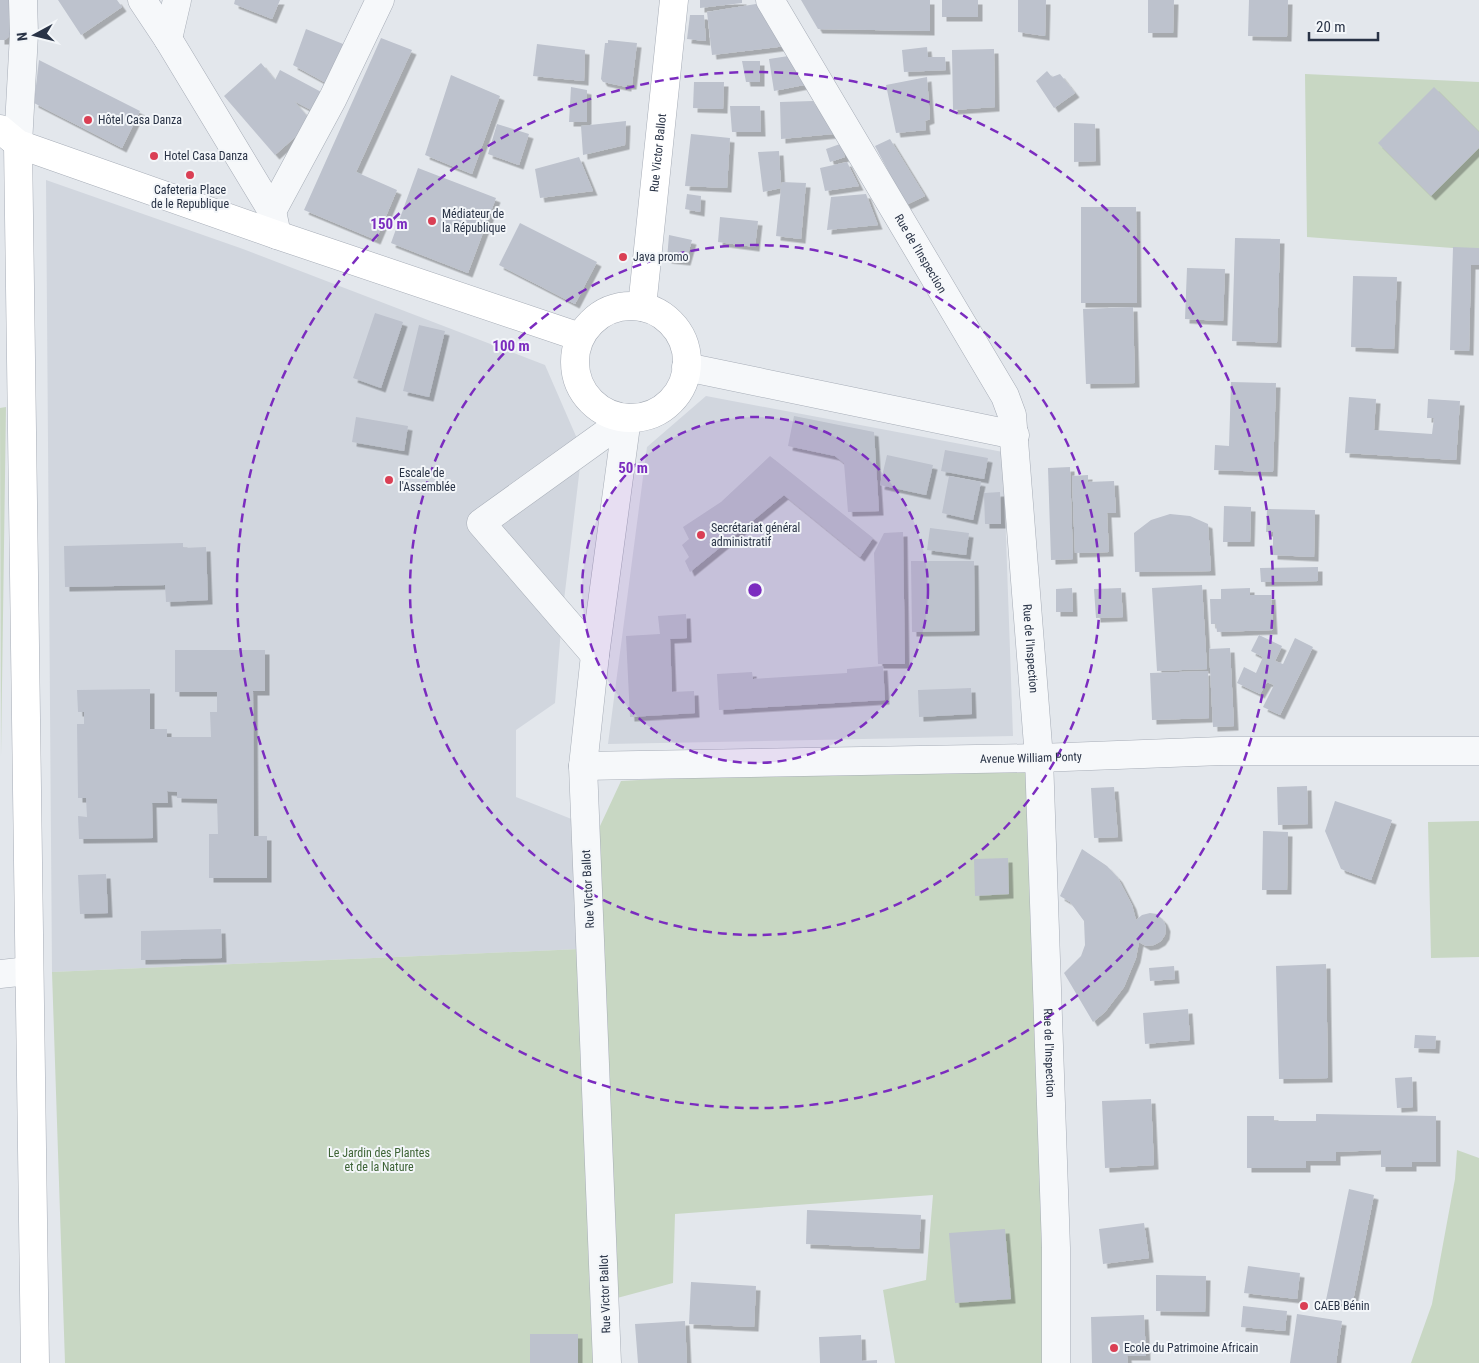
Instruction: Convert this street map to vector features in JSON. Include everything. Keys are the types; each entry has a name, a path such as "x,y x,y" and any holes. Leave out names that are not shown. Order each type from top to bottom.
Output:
{"main road":[{"name":"Rue Victor Ballot","path":"642,307 674,0"},
{"path":"35,1363 9,136 274,223 580,337"},
{"path":"624,306 642,307 664,317 676,328 683,343 686,367 681,386 671,401 646,416 627,418 601,410 582,390 575,364 580,337 591,322 606,312 624,306"}],"street":[{"path":"9,136 23,0"},
{"path":"142,0 168,39 274,223"},
{"path":"168,39 177,0"},
{"path":"274,223 380,0"},
{"name":"Rue de l'Inspection","path":"770,0 1004,396 1012,415 1039,758 1056,1248 1056,1363"},
{"path":"686,367 1015,436"},
{"path":"595,655 480,523 627,418"},
{"name":"Rue Victor Ballot","path":"607,1363 583,766 595,655 627,418"},
{"name":"Avenue William Ponty","path":"583,766 1039,758 1222,751 1479,752"},
{"path":"0,974 28,971"}],"shaded area":[{"path":"46,180 243,249 545,365 582,450 562,617 555,703 516,730 516,797 574,820 580,949 52,972"},
{"path":"706,396 1003,452 1013,736 608,744 647,447"}],"green space":[{"path":"1305,74 1479,82 1479,250 1307,237"},
{"path":"6,407 1,756 0,408"},
{"path":"1039,758 1055,1363 895,1363 883,1290 926,1280 933,1195 675,1214 673,1283 606,1301 586,856 621,781"},
{"path":"1479,821 1479,957 1431,958 1428,822"},
{"name":"Le Jardin des Plantes et de la Nature","path":"580,949 596,1363 65,1363 52,972"},
{"path":"1457,1150 1479,1158 1479,1363 1411,1363 1432,1304 1455,1179"}],"building":[{"path":"0,0 17,0 16,30 5,40 0,40"},
{"path":"58,0 117,0 122,7 81,35"},
{"path":"235,0 280,0 272,19 234,4"},
{"path":"700,0 742,0 742,3 700,8"},
{"path":"801,0 930,0 930,31 818,29"},
{"path":"942,0 978,0 978,17 942,17"},
{"path":"1018,0 1046,0 1045,36 1018,32"},
{"path":"1148,0 1174,0 1173,33 1148,33"},
{"path":"1249,0 1288,0 1287,37 1248,36"},
{"path":"762,3 786,46 712,55 707,12"},
{"path":"690,15 704,15 706,41 687,39"},
{"path":"306,29 348,46 326,83 293,65"},
{"path":"381,38 412,50 356,172 397,190 376,240 304,210"},
{"path":"608,40 637,43 632,85 627,85 627,87 603,82 601,79 605,43 608,43"},
{"path":"537,44 585,50 584,81 533,76"},
{"path":"927,47 928,57 945,57 946,70 904,72 902,50"},
{"path":"994,49 995,107 953,110 952,50"},
{"path":"795,55 804,85 774,91 769,59"},
{"path":"39,60 140,111 122,148 34,103"},
{"path":"742,61 760,61 760,82 746,82"},
{"path":"261,63 275,80 280,70 325,94 315,112 294,101 312,122 275,155 224,96"},
{"path":"1047,71 1052,77 1060,74 1075,93 1054,108 1036,81"},
{"path":"451,75 500,96 472,174 425,155"},
{"path":"927,77 930,119 925,121 926,130 896,133 886,85"},
{"path":"694,82 724,82 723,109 693,108"},
{"path":"571,87 587,90 587,122 569,122"},
{"path":"1434,87 1479,132 1479,148 1431,196 1378,143"},
{"path":"813,101 833,134 781,139 780,102"},
{"path":"730,106 760,106 761,132 732,132"},
{"path":"626,121 625,145 583,155 581,126"},
{"path":"1074,123 1095,124 1096,161 1074,162"},
{"path":"497,124 529,134 519,165 488,154"},
{"path":"691,134 730,138 727,188 685,186"},
{"path":"890,139 925,196 906,205 875,146"},
{"path":"840,144 845,157 830,162 826,149"},
{"path":"779,151 781,188 763,192 758,152"},
{"path":"579,157 593,191 540,198 535,169"},
{"path":"847,162 859,186 825,191 820,168"},
{"path":"418,168 496,198 468,273 391,243"},
{"path":"782,182 806,183 801,239 776,236"},
{"path":"687,194 701,196 700,212 685,209"},
{"path":"866,194 878,225 827,230 831,197"},
{"path":"1081,207 1136,207 1137,303 1081,303"},
{"path":"720,217 758,221 755,247 718,242"},
{"path":"520,223 597,262 575,304 499,265"},
{"path":"669,235 692,240 686,261 667,259"},
{"path":"1235,238 1280,239 1277,343 1232,341"},
{"path":"1453,247 1479,248 1479,265 1471,265 1469,351 1450,350"},
{"path":"1187,268 1225,269 1223,321 1185,319"},
{"path":"1353,276 1397,277 1394,349 1351,347"},
{"path":"1133,307 1135,383 1086,384 1083,309"},
{"path":"375,313 403,322 381,388 353,378"},
{"path":"419,325 445,331 429,397 403,391"},
{"path":"1231,382 1276,383 1273,472 1214,470 1215,445 1229,446"},
{"path":"1349,397 1376,399 1374,430 1432,434 1434,418 1427,418 1428,399 1460,401 1456,460 1345,453"},
{"path":"794,416 874,432 879,511 848,512 844,463 835,456 788,446"},
{"path":"356,417 408,426 404,451 352,442"},
{"path":"945,450 988,458 984,479 941,471"},
{"path":"887,455 933,465 926,495 880,485"},
{"path":"770,456 873,538 860,557 784,495 690,572 685,561 689,557 682,545 689,539 683,527 721,502"},
{"path":"1070,467 1073,559 1051,560 1048,468"},
{"path":"1088,475 1088,482 1114,481 1116,513 1107,513 1109,552 1075,553 1072,476"},
{"path":"949,476 981,482 973,520 942,513"},
{"path":"1000,492 1001,524 985,524 984,493"},
{"path":"1224,506 1251,507 1250,542 1223,542"},
{"path":"1267,509 1315,510 1314,557 1273,555 1273,532 1266,532"},
{"path":"1170,514 1190,516 1208,524 1211,571 1135,572 1134,533 1151,520"},
{"path":"930,528 969,533 966,555 927,550"},
{"path":"903,532 905,664 878,664 874,553 884,533"},
{"path":"183,543 183,548 206,547 208,600 166,602 165,585 65,587 64,546"},
{"path":"911,561 974,561 975,631 912,632"},
{"path":"1318,567 1318,581 1261,582 1260,568"},
{"path":"1202,585 1207,669 1157,671 1152,588"},
{"path":"1072,588 1073,612 1056,612 1056,589"},
{"path":"1121,588 1123,617 1096,618 1094,589"},
{"path":"1250,588 1250,595 1271,595 1273,630 1217,632 1216,624 1211,624 1210,599 1221,599 1221,589"},
{"path":"686,614 687,638 670,639 672,692 694,691 695,713 630,717 626,636 660,634 658,616"},
{"path":"1259,635 1282,646 1275,661 1283,664 1295,638 1313,647 1280,715 1263,707 1274,685 1267,682 1260,694 1237,683 1244,667 1256,673 1263,657 1251,651"},
{"path":"1230,648 1234,726 1213,727 1209,649"},
{"path":"175,650 265,650 265,691 253,691 254,836 267,836 267,878 209,878 209,834 218,834 217,799 177,798 177,792 167,791 168,803 152,803 153,838 79,839 78,816 87,817 86,798 78,798 77,724 84,724 84,712 78,712 77,690 150,689 150,729 167,729 167,737 211,737 210,712 217,712 217,692 175,692"},
{"path":"883,666 885,700 719,710 717,674 752,672 753,679 847,673 847,669"},
{"path":"1208,671 1209,718 1152,720 1150,673"},
{"path":"971,688 972,714 919,717 918,690"},
{"path":"1307,786 1308,824 1278,825 1277,787"},
{"path":"1114,787 1118,837 1094,838 1091,788"},
{"path":"1335,801 1392,820 1371,880 1341,869 1325,831"},
{"path":"1263,831 1288,832 1287,890 1262,890"},
{"path":"1082,849 1107,866 1118,878 1132,905 1136,920 1142,915 1157,914 1163,920 1166,927 1165,935 1161,941 1154,945 1146,946 1139,942 1136,958 1124,987 1105,1012 1093,1022 1064,973 1081,956 1085,945 1084,921 1070,902 1060,896"},
{"path":"1008,858 1009,894 975,896 974,859"},
{"path":"106,874 108,913 80,914 78,875"},
{"path":"221,929 222,958 141,960 141,931"},
{"path":"1326,964 1328,1078 1279,1079 1276,966"},
{"path":"1174,966 1175,979 1150,981 1149,968"},
{"path":"1188,1009 1190,1040 1145,1044 1143,1013"},
{"path":"1415,1035 1436,1036 1435,1049 1414,1048"},
{"path":"1412,1077 1413,1107 1397,1108 1395,1078"},
{"path":"1151,1099 1154,1165 1105,1168 1102,1101"},
{"path":"1316,1114 1436,1116 1436,1162 1412,1162 1412,1167 1381,1167 1381,1150 1336,1152 1336,1161 1306,1161 1306,1168 1247,1168 1247,1116 1274,1116 1274,1121 1316,1121"},
{"path":"1349,1189 1374,1195 1352,1306 1326,1300"},
{"path":"807,1210 921,1215 919,1249 806,1244"},
{"path":"1144,1223 1149,1258 1103,1264 1099,1229"},
{"path":"1005,1229 1011,1299 955,1303 949,1233"},
{"path":"1248,1266 1300,1273 1297,1299 1244,1293"},
{"path":"1156,1275 1206,1276 1205,1312 1156,1311"},
{"path":"691,1282 756,1286 754,1327 689,1324"},
{"path":"1243,1306 1287,1311 1285,1331 1241,1327"},
{"path":"1297,1314 1342,1321 1336,1363 1290,1363"},
{"path":"1144,1315 1146,1356 1127,1356 1128,1363 1092,1363 1091,1317"},
{"path":"685,1321 687,1363 638,1363 635,1324"},
{"path":"530,1334 578,1334 578,1363 530,1363"},
{"path":"861,1335 862,1361 877,1360 877,1363 820,1363 819,1337"}],"place":[{"name":"Hôtel Casa Danza","path":"88,120"},
{"name":"Hotel Casa Danza","path":"154,156"},
{"name":"Cafeteria Place de le Republique","path":"190,175"},
{"name":"Médiateur de la République","path":"432,221"},
{"name":"Java promo","path":"623,257"},
{"name":"Escale de l'Assemblée","path":"389,480"},
{"name":"Secrétariat général administratif","path":"701,535"},
{"name":"CAEB Bénin","path":"1304,1306"},
{"name":"Ecole du Patrimoine Africain","path":"1114,1348"}]}
